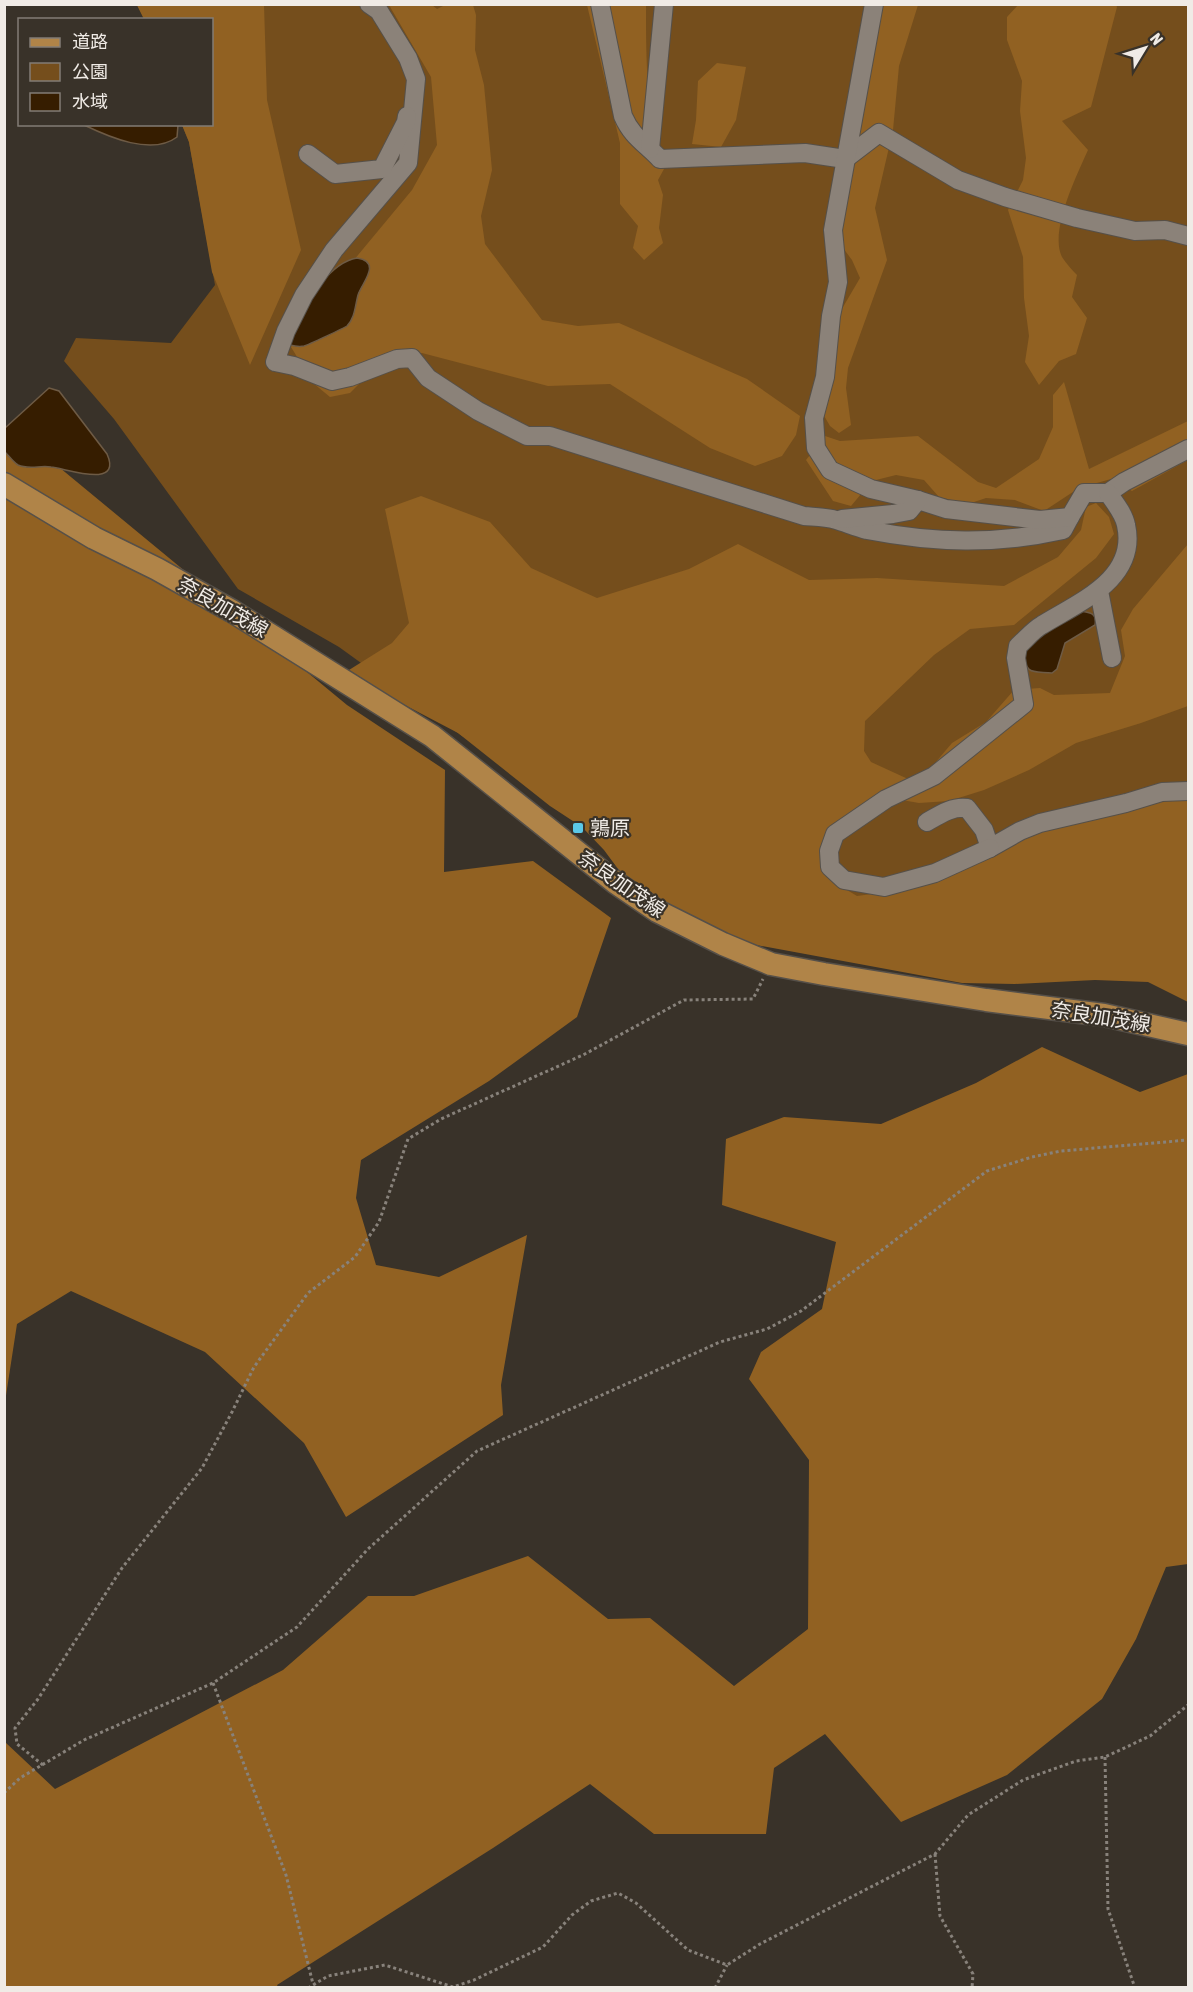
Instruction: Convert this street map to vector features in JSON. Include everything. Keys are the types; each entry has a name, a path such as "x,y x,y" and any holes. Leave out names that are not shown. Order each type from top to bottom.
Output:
{"main road":[{"name":"奈良加茂線","path":"4,484 94,538 157,569 232,611 432,736 616,883 657,911 705,936 771,964 986,1000 1104,1015 1188,1034"}],"lane":[{"path":"308,154 335,174 382,169 406,122 409,100 406,72 399,53 367,4"},
{"path":"367,4 380,11 408,58 416,79 408,163 334,250 304,295 285,331 275,362 294,366 332,381 350,377 397,359 412,358 428,378 452,395 527,436 550,436 804,516 834,519 893,514 909,511 918,500"},
{"path":"600,4 623,116 628,128 636,138 660,159 805,153 845,159 879,133 958,180 1005,197 1077,218 1135,231 1165,230 1188,236"},
{"path":"650,149 664,4"},
{"path":"874,4 833,230 838,282 831,316 825,377 814,418 816,448 830,470 871,489 960,511 1040,520 1070,517"},
{"path":"834,519 865,529 963,542 981,539 1011,540 1063,530 1084,493 1108,493 1124,482 1188,449"},
{"path":"1108,493 1126,523 1128,542 1122,561 1100,591 1040,626 1018,646 1016,658 1024,704 934,776 886,799 835,834 829,850 831,867 844,880 884,886 935,873 1040,823 1162,792 1188,791"},
{"path":"960,511 981,539"},
{"path":"1100,591 1112,658"},
{"path":"927,822 958,807 967,808 984,830 990,848"}],"path":[{"path":"44,1765 17,1744 15,1728 38,1699 122,1568 202,1468 254,1367 308,1293 355,1257 379,1222 408,1139 441,1119 583,1055 684,1000 753,999 771,964"},
{"path":"4,1792 20,1778 84,1740 213,1683 297,1627 368,1549 477,1451 720,1342 766,1329 801,1311 987,1171 1022,1159 1061,1151 1188,1140"},
{"path":"213,1683 286,1875 313,1984"},
{"path":"715,1988 727,1965 760,1944 935,1854 968,1815 1023,1779 1076,1761 1105,1757 1150,1736 1188,1705"},
{"path":"1105,1757 1108,1909 1135,1988"},
{"path":"935,1854 940,1916 973,1974 972,1988"},
{"path":"308,1988 328,1976 385,1965 453,1987 474,1980 543,1947 572,1915 591,1901 618,1893 636,1904 688,1950 727,1965"}],"green space":[{"path":"137,5 1188,5 1188,942 834,909 462,736 339,647 238,589 114,419 64,361 76,338 171,343 215,285 189,142 182,126 213,126 213,18 144,18"}],"shaded area":[{"path":"137,5 264,5 267,100 301,250 250,365 212,272 189,142 182,126 213,126 213,18 144,18"},
{"path":"389,5 432,5 437,9 445,5 473,5 476,15 475,50 484,85 492,170 481,216 485,244 542,320 578,326 619,323 747,379 800,416 796,435 782,456 755,466 710,448 610,384 548,386 422,353 382,361 350,393 330,397 313,383 291,347 319,302 412,190 437,145 431,77"},
{"path":"587,5 646,5 650,108 664,169 658,180 663,195 659,228 663,243 644,260 633,248 638,226 620,204 620,143"},
{"path":"881,5 918,5 899,66 893,130 875,208 887,260 848,368 846,388 851,425 839,433 830,426 823,414 836,319 860,278 852,260 843,248 840,228"},
{"path":"1018,5 1116,5 1117,7 1091,107 1062,121 1088,150 1066,203 1059,233 1062,257 1077,275 1072,297 1087,318 1076,354 1059,361 1039,385 1025,362 1029,336 1024,298 1023,257 1008,210 1023,180 1026,158 1020,111 1022,81 1007,40 1007,17"},
{"path":"717,63 746,67 736,120 721,147 692,144 698,81"},
{"path":"1064,382 1089,469 1188,421 1188,460 1132,491 1111,479 1079,488 1044,511 1015,500 986,498 968,504 939,497 924,480 896,475 872,481 851,506 833,501 806,460 825,436 840,441 918,436 978,482 996,488 1039,459 1053,427 1053,395"},
{"path":"5,431 31,444 347,705 445,770 444,872 533,861 611,918 577,1017 489,1081 361,1160 356,1198 376,1265 439,1277 527,1235 501,1385 503,1415 346,1517 304,1443 205,1352 71,1291 17,1324 5,1402"},
{"path":"421,496 490,522 531,568 597,598 689,569 738,544 809,580 877,578 1004,586 1058,557 1081,530 1086,507 1096,503 1109,517 1114,534 1096,558 1014,625 970,629 934,655 865,721 864,751 871,762 908,779 929,770 952,743 986,722 1014,690 1040,688 1054,695 1110,693 1125,656 1121,630 1133,609 1188,544 1188,706 1076,743 1029,770 984,790 949,801 919,803 879,796 831,825 822,844 823,864 837,884 857,896 886,892 1022,836 1129,807 1188,797 1188,1002 1148,982 1095,980 1015,984 962,983 751,944 689,919 621,873 604,850 582,827 550,806 458,733 399,702 349,670 392,643 409,623 385,509"},
{"path":"1042,1047 1140,1092 1188,1074 1188,1564 1166,1567 1136,1639 1102,1699 1007,1775 901,1822 825,1734 774,1768 766,1834 654,1834 590,1784 277,1985 278,1987 5,1987 5,1742 55,1789 283,1670 368,1596 414,1596 528,1556 608,1619 650,1618 734,1686 808,1629 809,1460 749,1379 761,1352 822,1309 836,1242 722,1205 726,1139 784,1117 881,1124 976,1083"}],"water":[{"path":"86,126 178,126 177,137 155,145 130,143"},
{"path":"357,258 365,260 370,269 358,295 350,323 307,345 290,345 287,336 325,278 346,262"},
{"path":"49,388 59,391 107,454 110,465 107,471 90,474 51,467 22,466 16,464 5,452 5,428"},
{"path":"1079,611 1094,616 1095,625 1065,643 1057,669 1052,673 1028,668 1021,651 1031,638"}],"place":[{"name":"鶉原","path":"578,828"}]}
